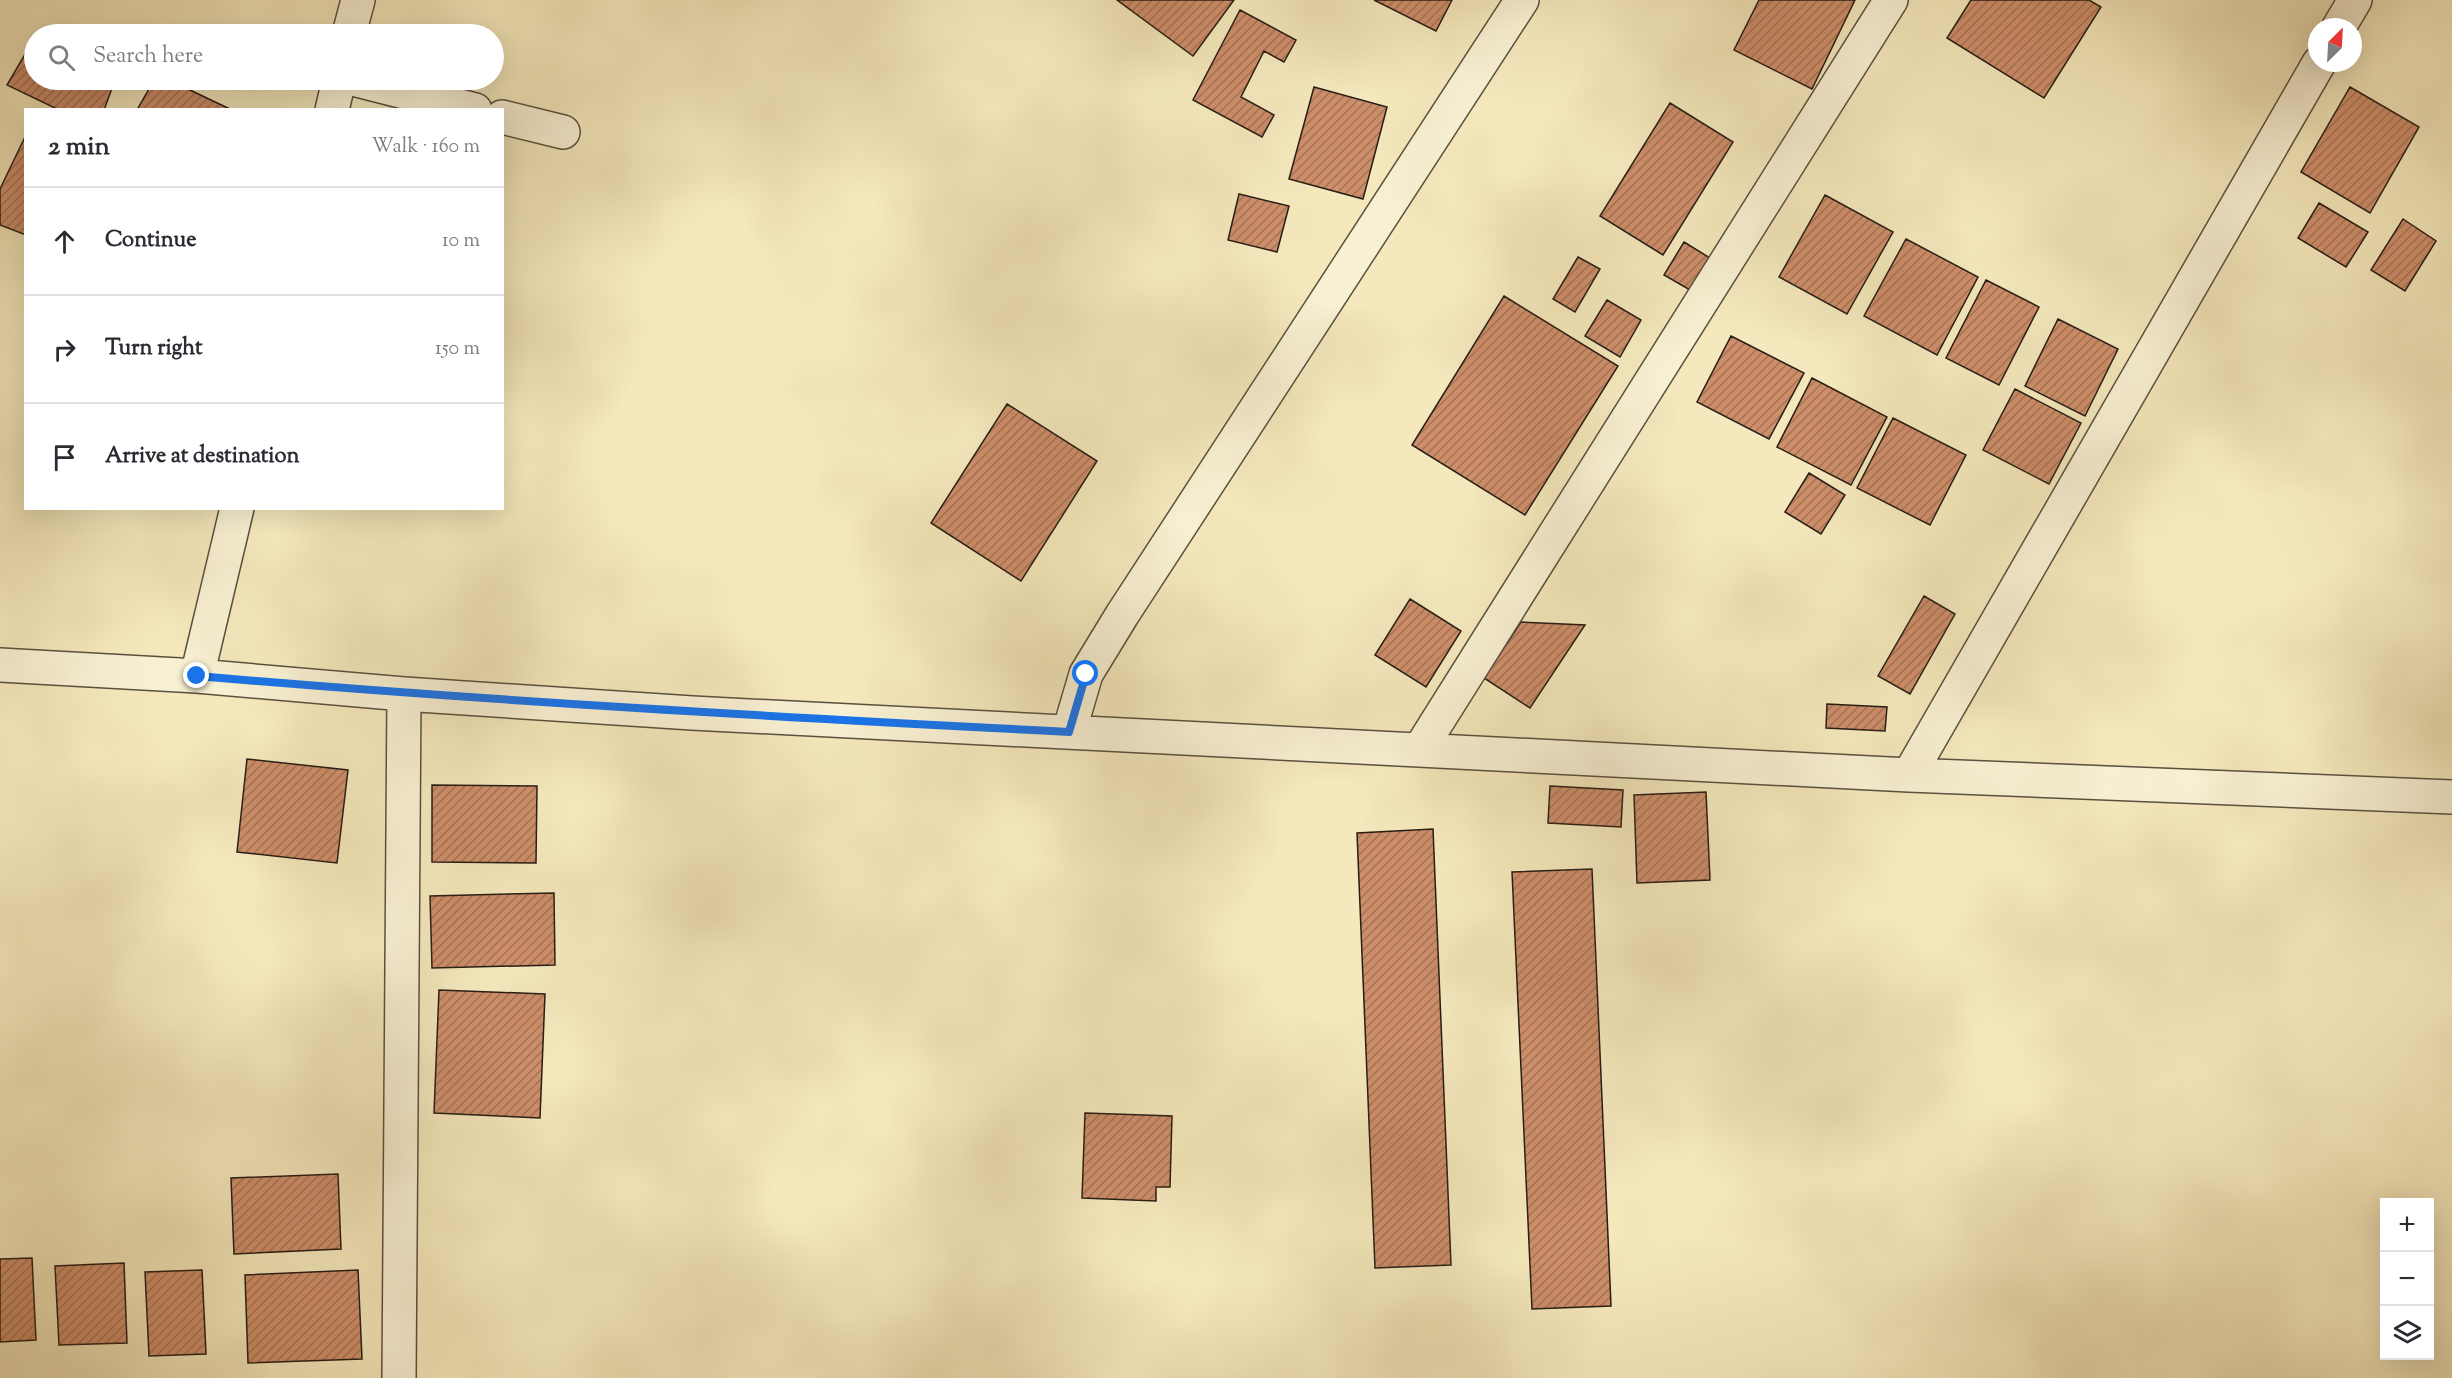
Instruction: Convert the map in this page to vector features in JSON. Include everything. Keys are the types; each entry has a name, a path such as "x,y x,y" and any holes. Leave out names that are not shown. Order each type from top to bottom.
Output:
{"street":[{"path":"352,24 358,0"},
{"path":"1069,732 1086,674 1122,615 1522,0"},
{"path":"1420,749 1891,0"},
{"path":"2344,18 2355,0"},
{"path":"1909,775 2314,72"},
{"path":"332,108 337,90"},
{"path":"396,90 467,108"},
{"path":"504,117 563,132"},
{"path":"197,676 237,510"},
{"path":"0,665 197,676 404,694 692,713 1909,775 2452,797"},
{"path":"399,1378 404,694"}],"building":[{"path":"1117,0 1234,0 1193,56"},
{"path":"1374,0 1452,0 1436,31"},
{"path":"1759,0 1855,0 1812,89 1734,50"},
{"path":"1971,0 2089,0 2101,7 2044,98 1947,38"},
{"path":"1240,10 1296,40 1284,62 1264,51 1241,97 1274,115 1262,137 1193,100"},
{"path":"24,56 24,90 111,90 105,108 55,108 7,85"},
{"path":"1314,87 1387,107 1363,199 1289,179"},
{"path":"2350,87 2419,127 2370,213 2301,172"},
{"path":"148,90 190,90 228,108 138,108"},
{"path":"1670,103 1733,142 1663,255 1600,216"},
{"path":"24,139 24,234 0,225 0,189"},
{"path":"1239,194 1289,206 1277,252 1228,240"},
{"path":"1825,195 1893,232 1847,314 1779,277"},
{"path":"2319,203 2368,232 2346,267 2298,238"},
{"path":"2403,219 2436,241 2405,291 2371,270"},
{"path":"1906,239 1978,277 1937,355 1864,316"},
{"path":"1684,242 1710,258 1690,290 1664,275"},
{"path":"1578,257 1600,269 1575,312 1553,299"},
{"path":"1986,280 2039,307 1999,385 1946,358"},
{"path":"1504,296 1618,366 1525,515 1412,445"},
{"path":"1607,300 1641,320 1620,357 1585,336"},
{"path":"2058,319 2118,349 2085,416 2025,386"},
{"path":"1731,336 1804,373 1769,439 1697,402"},
{"path":"1812,378 1887,417 1851,485 1777,447"},
{"path":"2015,389 2081,423 2049,484 1983,450"},
{"path":"1007,404 1097,461 1021,581 931,523"},
{"path":"1893,418 1966,455 1930,525 1857,488"},
{"path":"1809,473 1845,495 1821,534 1785,512"},
{"path":"1924,596 1955,614 1910,694 1878,676"},
{"path":"1410,599 1461,631 1426,687 1375,655"},
{"path":"1521,622 1585,625 1530,708 1484,678"},
{"path":"1827,704 1887,707 1885,731 1826,728"},
{"path":"247,759 348,770 337,863 237,852"},
{"path":"432,785 537,786 536,863 432,862"},
{"path":"1550,786 1623,790 1621,827 1548,823"},
{"path":"1706,792 1710,880 1637,883 1634,795"},
{"path":"1433,829 1451,1265 1375,1268 1357,833"},
{"path":"1592,869 1611,1306 1532,1309 1512,872"},
{"path":"554,893 555,965 432,968 430,896"},
{"path":"439,990 545,994 540,1118 434,1113"},
{"path":"1085,1113 1172,1116 1170,1187 1156,1187 1156,1201 1082,1198"},
{"path":"338,1174 341,1249 234,1254 231,1178"},
{"path":"32,1258 36,1340 0,1342 0,1259"},
{"path":"124,1263 127,1343 59,1345 55,1266"},
{"path":"202,1270 206,1354 149,1356 145,1272"},
{"path":"358,1270 362,1359 248,1363 245,1275"}],"route":[{"path":"197,676 404,694 692,713 1069,732 1086,674"}]}
